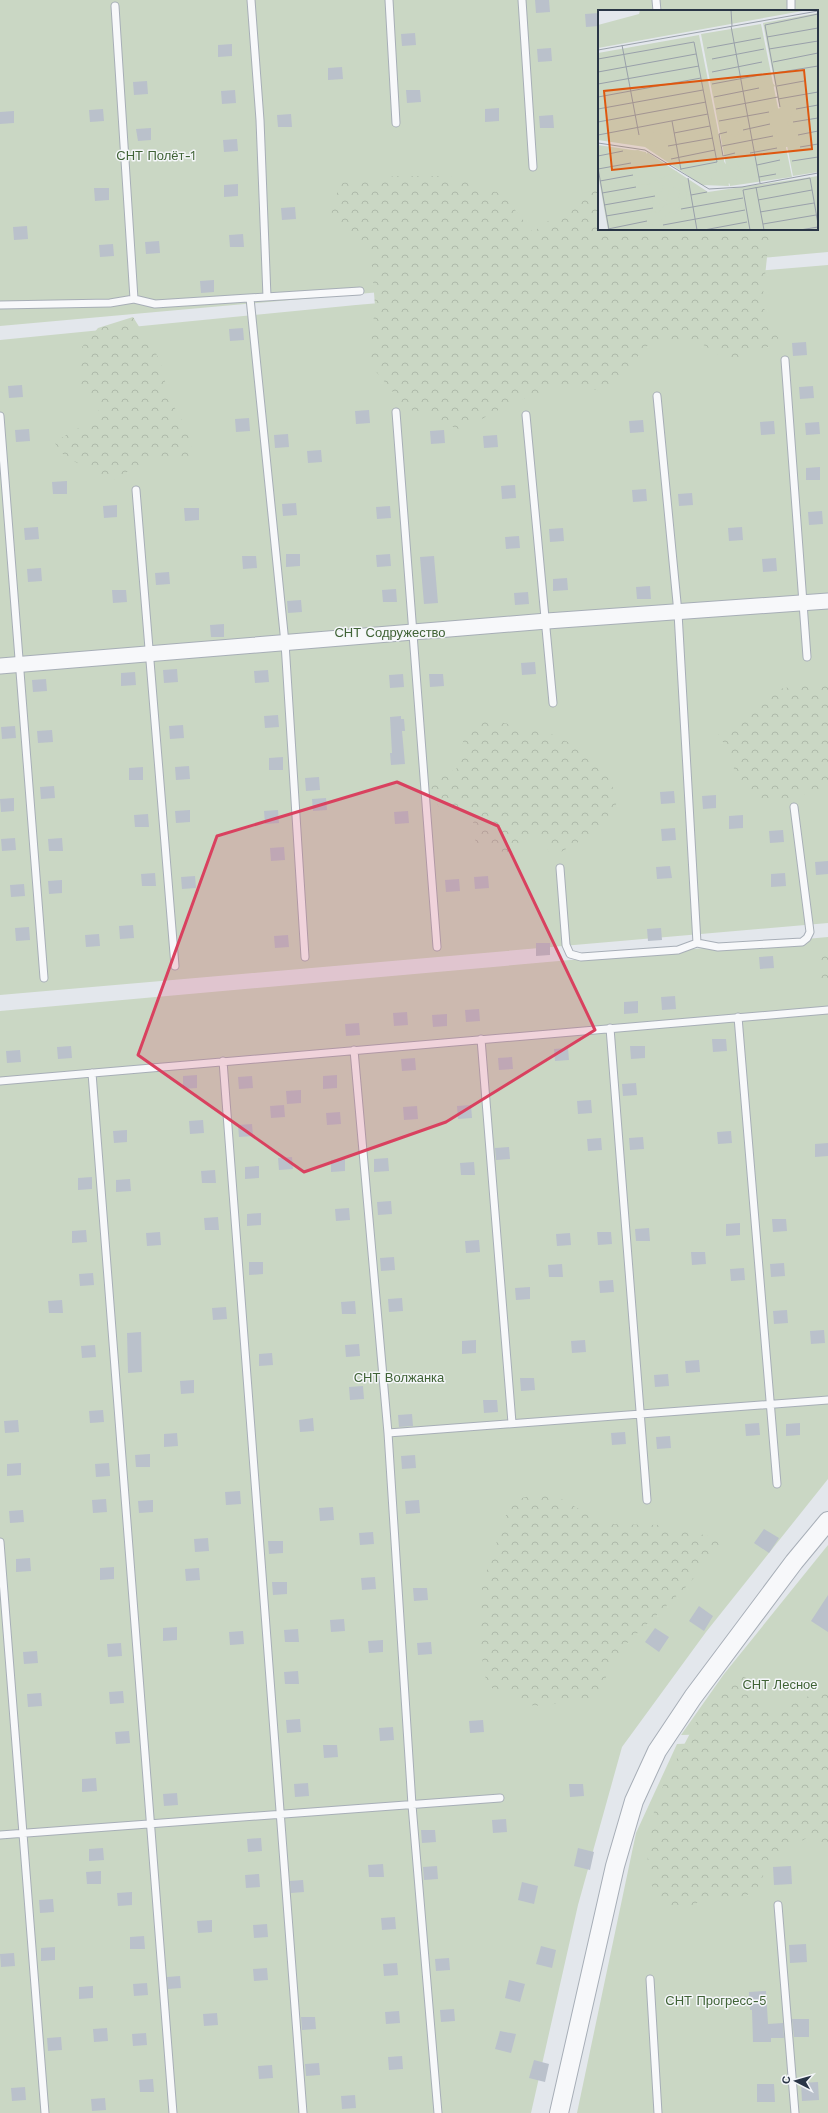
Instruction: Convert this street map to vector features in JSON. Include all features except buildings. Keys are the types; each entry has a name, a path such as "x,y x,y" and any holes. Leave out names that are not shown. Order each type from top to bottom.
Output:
{"street":[{"path":"0,666 547,621 678,613 828,601"},
{"path":"559,2113 615,1866 634,1801 657,1751 693,1698 794,1562 828,1522"}],"lane":[{"path":"251,0 260,120 267,297"},
{"path":"389,0 396,123"},
{"path":"522,0 533,167"},
{"path":"656,0 657,10"},
{"path":"115,6 134,299"},
{"path":"0,305 110,303 134,299 155,304 360,291"},
{"path":"250,298 285,643 305,957"},
{"path":"785,360 807,657"},
{"path":"657,396 678,613 697,943"},
{"path":"396,412 437,947"},
{"path":"0,416 18,664 44,978"},
{"path":"526,416 547,621 553,703"},
{"path":"136,490 175,966"},
{"path":"560,868 566,945 570,954 580,957 678,950 697,943 718,947 802,942 807,938 810,932 794,807"},
{"path":"0,1081 828,1010"},
{"path":"738,1017 777,1484"},
{"path":"610,1028 647,1500"},
{"path":"481,1039 512,1424"},
{"path":"354,1050 388,1433 412,1805 438,2113"},
{"path":"223,1061 303,2113"},
{"path":"92,1073 173,2113"},
{"path":"388,1433 828,1400"},
{"path":"0,1542 45,2113"},
{"path":"0,1835 500,1798"},
{"path":"778,1905 795,2113"},
{"path":"650,1978 658,2113"}],"highlighted area":[{"path":"397,782 498,826 595,1030 446,1122 304,1172 138,1055 217,836"}],"green space":[{"name":"СНТ Полёт-1","path":"0,0 828,0 828,252 0,326"},
{"path":"395,176 449,176 502,194 533,232 598,185 598,230 774,230 768,248 762,304 780,342 730,362 694,339 652,341 606,391 558,386 512,403 461,430 406,408 369,363 375,306 371,254 329,221 340,183"},
{"name":"СНТ Содружество","path":"828,265 828,923 0,995 0,340 356,305"},
{"path":"133,317 160,360 169,398 193,439 188,459 146,461 113,480 65,457 54,442 91,421 103,404 78,390 82,347 98,328"},
{"path":"828,681 828,788 771,803 737,785 731,753 718,735 750,708 779,689"},
{"path":"485,719 547,732 597,756 619,800 598,831 552,857 536,828 509,853 476,846 472,812 440,809 427,786 459,767 464,736"},
{"name":"СНТ Волжанка","path":"828,937 828,1479 706,1632 622,1747 578,1905 531,2113 0,2113 0,1011"},
{"path":"828,942 828,984 820,977 822,943"},
{"path":"547,1491 606,1524 661,1525 725,1540 687,1586 624,1646 593,1700 534,1706 487,1686 480,1647 482,1584 511,1501"},
{"name":"СНТ Лесное","path":"828,1545 828,1731 681,1735 724,1674"},
{"path":"736,1671 749,1680 753,1696 763,1709 778,1712 828,1686 828,1844 823,1845 807,1838 776,1854 766,1868 759,1886 746,1896 730,1901 715,1893 692,1905 679,1908 665,1903 655,1897 647,1865 652,1818 664,1783 696,1722"},
{"name":"СНТ Прогресс-5","path":"828,1738 828,2113 577,2113 636,1833 677,1744"}]}
